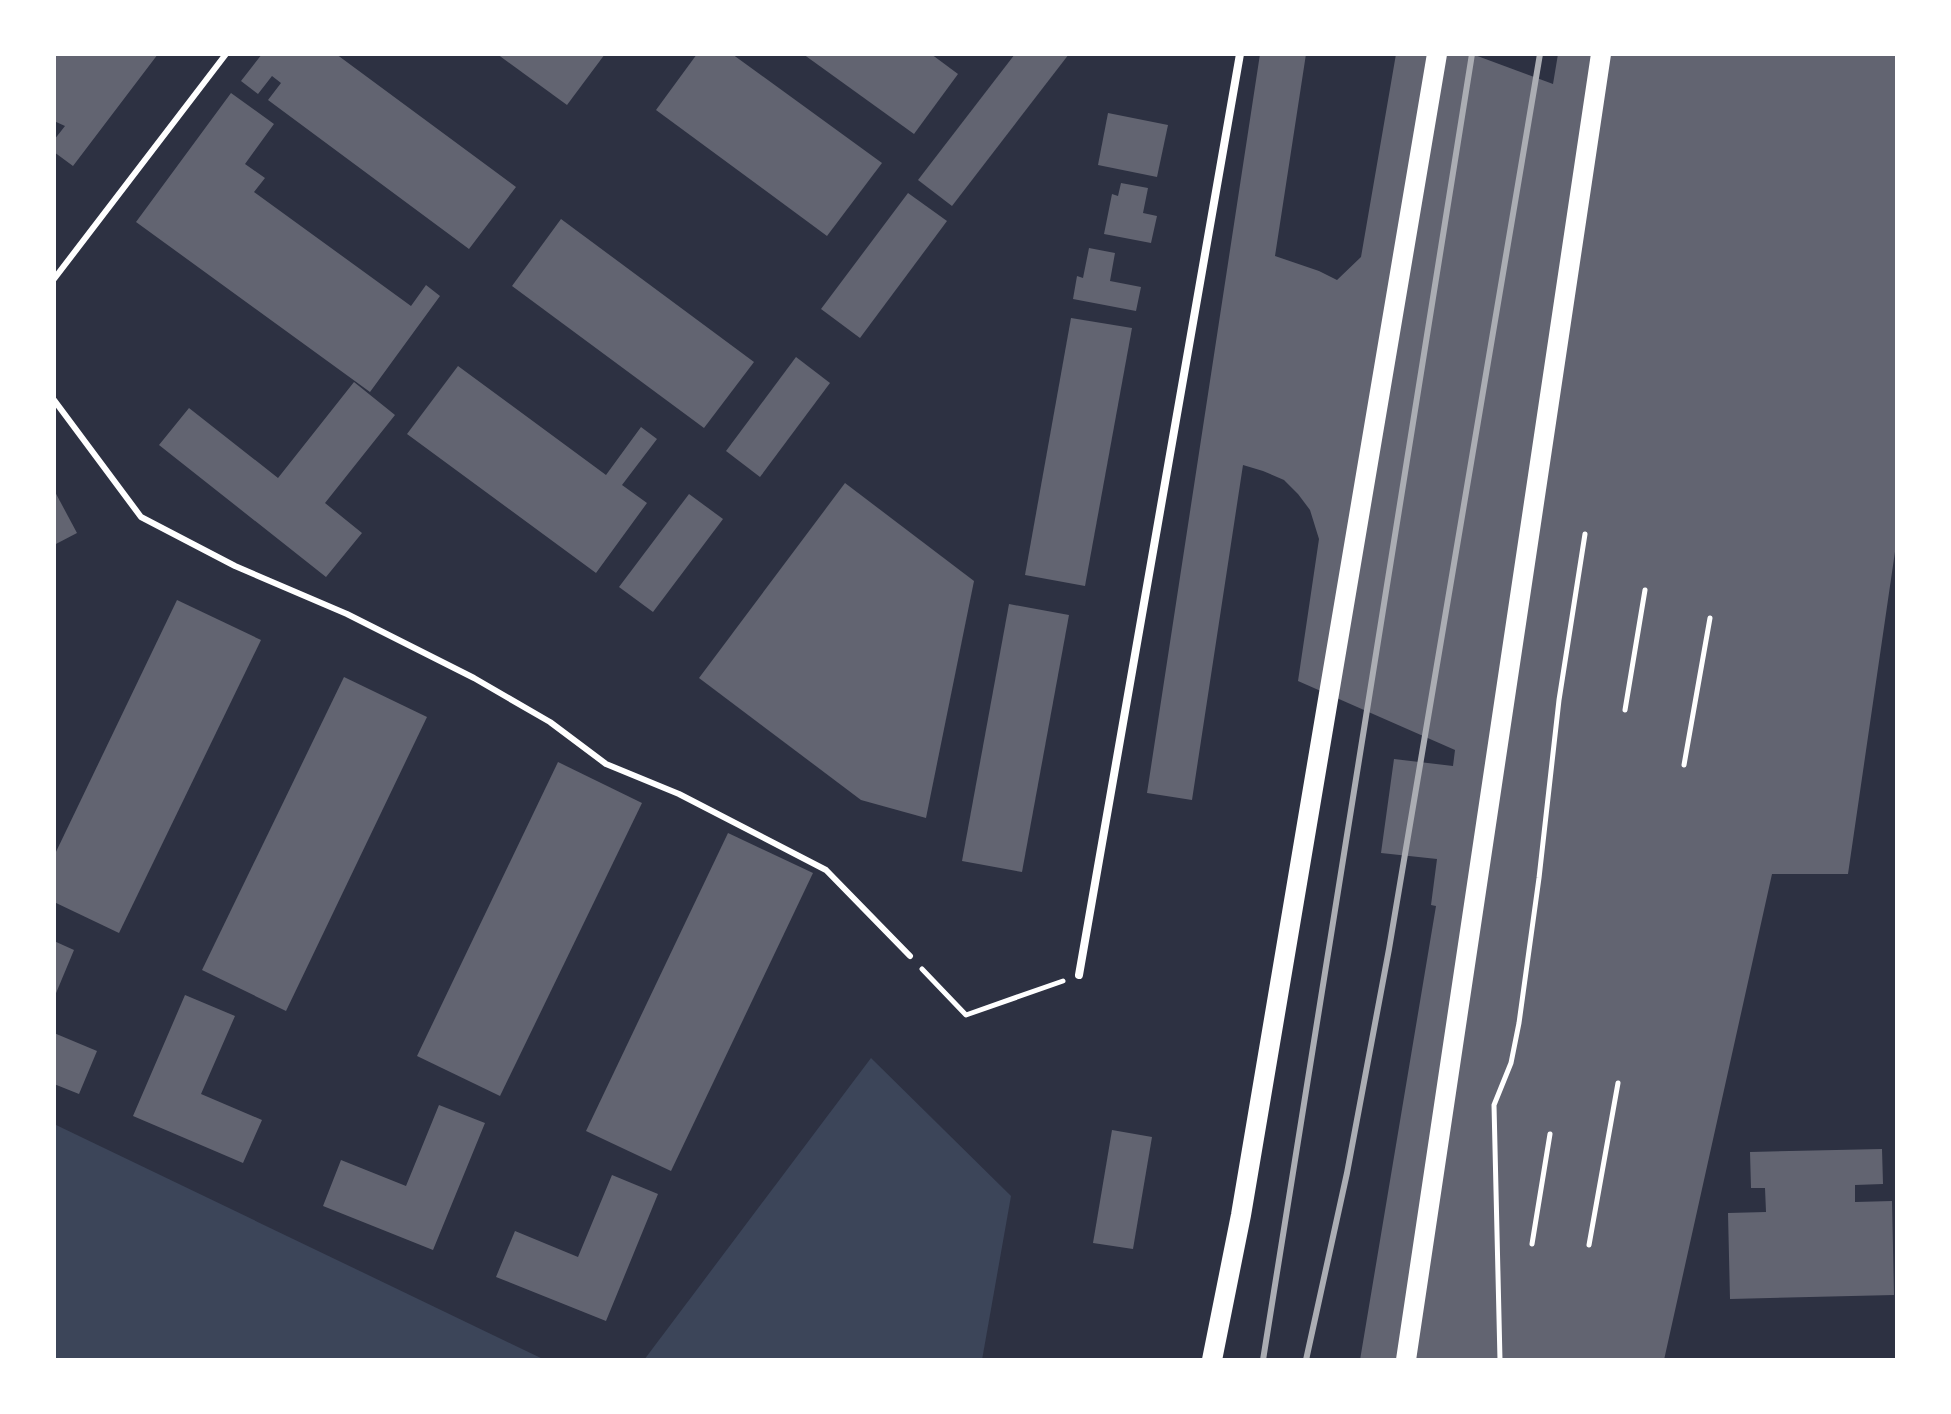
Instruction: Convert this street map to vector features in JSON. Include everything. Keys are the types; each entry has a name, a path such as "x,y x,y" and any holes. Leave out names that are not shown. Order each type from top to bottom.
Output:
{"main road":[{"path":"1212,1360 1241,1215 1437,54"},
{"path":"1406,1360 1601,54"}],"street":[{"path":"1079,975 1240,54"}],"lane":[{"path":"54,279 226,54"},
{"path":"54,400 141,517 235,566 347,614 474,678 550,722 606,764 679,794 826,870 910,956"}],"path":[{"path":"1500,1360 1494,1105 1511,1063 1519,1023 1559,700 1585,534"},
{"path":"1625,710 1645,590"},
{"path":"1684,765 1710,618"},
{"path":"910,956 966,1015 1079,975"},
{"path":"1589,1245 1618,1083"},
{"path":"1532,1244 1550,1134"}],"shaded area":[{"path":"871,1058 1011,1196 982,1360 644,1360"},
{"path":"54,1124 545,1360 54,1360"}],"building":[{"path":"54,54 158,54 73,166 54,152 54,140 65,126 54,121"},
{"path":"262,54 336,54 516,187 469,249 268,100 281,83 272,76 258,94 241,81"},
{"path":"497,54 605,54 567,105"},
{"path":"697,54 732,54 882,163 827,236 656,110"},
{"path":"803,54 931,54 958,74 914,134"},
{"path":"1015,54 1069,54 952,206 918,180"},
{"path":"1260,54 1306,54 1275,256 1337,280 1361,257 1396,54 1472,54 1553,84 1558,54 1897,54 1897,538 1848,874 1772,874 1664,1360 1360,1360 1436,906 1431,905 1437,859 1381,853 1394,759 1453,766 1455,750 1298,681 1319,539 1310,510 1298,494 1284,480 1263,471 1243,465 1192,800 1147,793"},
{"path":"231,93 274,124 245,164 265,178 254,192 411,306 426,285 440,296 370,392 136,222"},
{"path":"1108,113 1168,125 1157,177 1098,165"},
{"path":"1121,183 1148,188 1143,213 1157,216 1151,243 1104,234 1112,194 1118,196"},
{"path":"908,193 947,221 860,338 821,309"},
{"path":"561,219 754,362 704,428 512,286"},
{"path":"1089,248 1115,253 1110,281 1141,287 1136,311 1073,299 1077,276 1083,278"},
{"path":"1071,318 1132,328 1085,586 1025,575"},
{"path":"796,357 830,383 760,477 726,451"},
{"path":"458,366 606,475 641,427 657,439 622,485 647,503 596,573 407,434"},
{"path":"354,382 395,415 325,503 362,533 326,577 159,445 189,408 278,478"},
{"path":"845,483 974,581 926,818 861,800 699,678"},
{"path":"54,490 77,533 54,545"},
{"path":"689,494 723,519 653,612 619,587"},
{"path":"177,600 261,640 119,933 54,902 54,856"},
{"path":"1009,604 1069,615 1022,872 962,861"},
{"path":"344,677 427,717 286,1011 202,970"},
{"path":"558,762 642,803 500,1096 417,1056"},
{"path":"728,833 813,873 671,1171 586,1131"},
{"path":"54,941 74,950 54,998"},
{"path":"185,995 235,1016 201,1094 262,1120 243,1163 133,1116"},
{"path":"54,1033 97,1051 79,1094 54,1084"},
{"path":"439,1105 485,1123 433,1250 323,1206 341,1160 406,1186"},
{"path":"1112,1130 1152,1137 1133,1249 1093,1243"},
{"path":"1882,1149 1883,1184 1855,1185 1855,1202 1892,1201 1894,1295 1730,1299 1728,1213 1766,1212 1765,1188 1751,1188 1750,1152"},
{"path":"612,1175 658,1194 606,1321 496,1277 515,1231 578,1257"}],"railway":[{"path":"1263,1360 1472,54"},
{"path":"1306,1360 1347,1173 1389,949 1540,54"}]}
